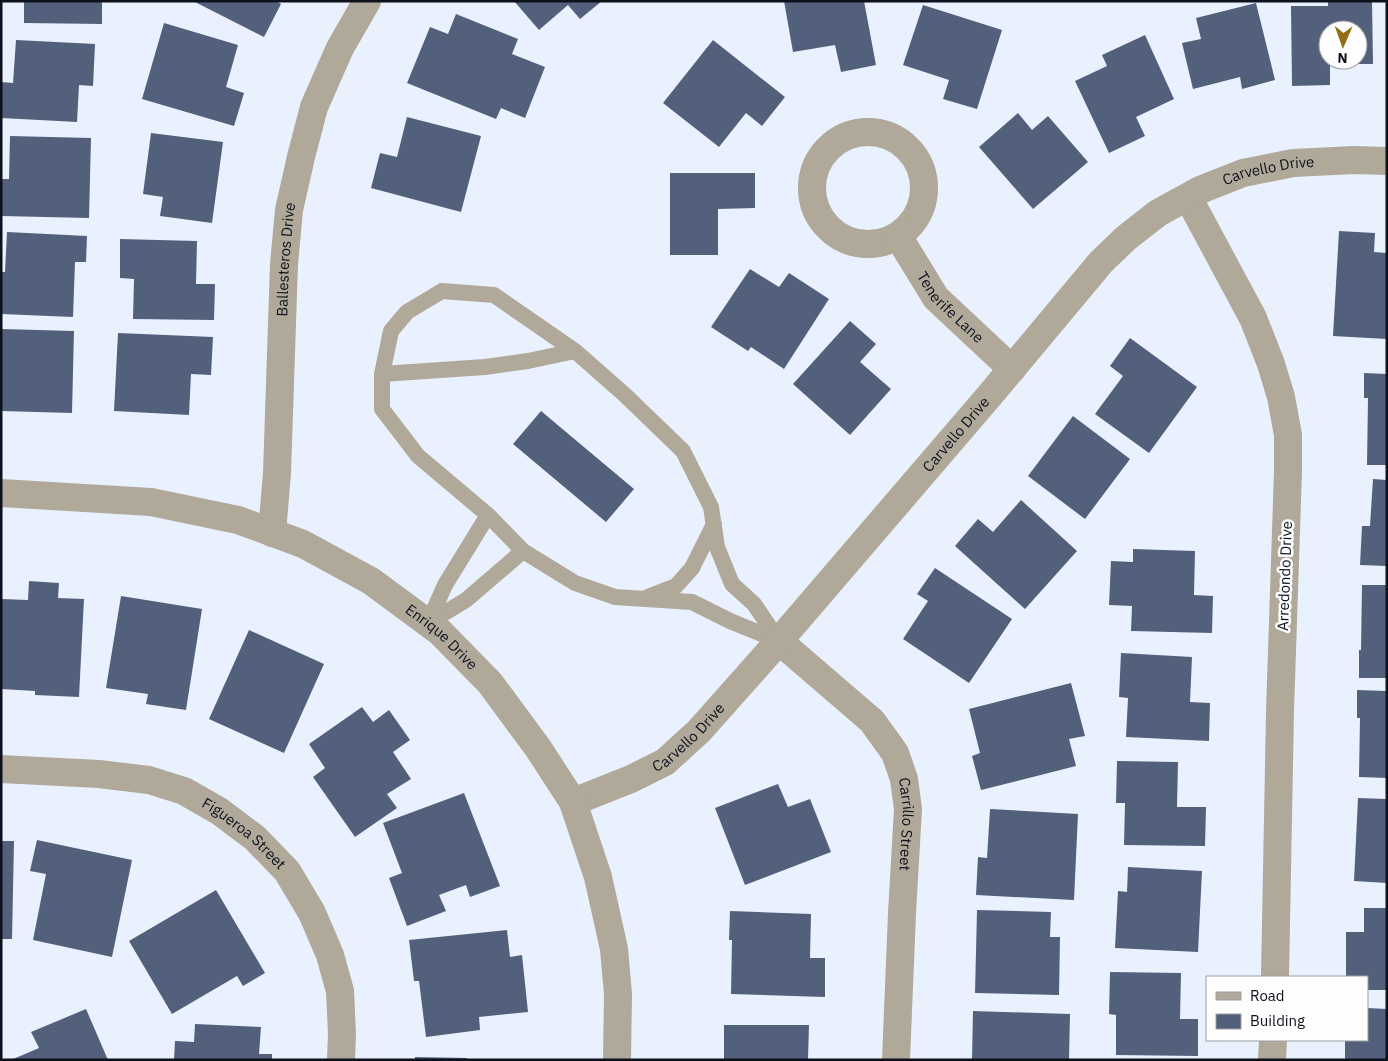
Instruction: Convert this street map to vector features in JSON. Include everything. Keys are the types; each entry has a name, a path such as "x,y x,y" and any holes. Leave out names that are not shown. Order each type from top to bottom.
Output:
{"street":[{"name":"Ballesteros Drive","path":"272,533 284,264 289,210 300,157 314,107 340,48 366,1"},
{"path":"874,132 893,138 909,150 920,167 924,185 922,204 913,222 898,236 883,243 865,244 848,241 833,232 820,219 813,203 811,186 815,168 824,153 837,141 855,134 874,132"},
{"name":"Carvello Drive","path":"573,802 631,779 666,762 699,731 1012,370 1095,270 1126,238 1158,213 1200,190 1243,173 1293,163 1354,160 1387,161"},
{"name":"Arredondo Drive","path":"1188,197 1253,318 1274,372 1288,435 1275,976"},
{"name":"Tenerife Lane","path":"898,236 936,298 1012,370"},
{"name":"Enrique Drive","path":"1,493 151,502 238,520 303,544 371,581 440,632 490,683 538,748 573,802 598,877 614,949 618,994 617,1060"},
{"name":"Carrillo Street","path":"779,641 872,721 895,753 904,779 908,809 901,922 896,1060"},
{"name":"Figueroa Street","path":"1,769 99,774 149,780 184,791 220,811 255,838 287,871 312,913 330,955 340,991 341,1060"},
{"path":"1272,1060 1273,1041"}],"lane":[{"path":"442,291 494,295 575,351 625,395 683,451 711,507 717,547 732,584 754,604 779,641 730,621 692,602 615,597 575,583 523,552 488,515 418,456 382,409 382,374 391,331 407,312 442,291"},
{"path":"382,374 486,367 528,361 575,351"},
{"path":"428,623 445,585 488,515"},
{"path":"644,599 676,586 692,568 714,524"},
{"path":"428,623 466,600 523,552"}],"building":[{"path":"24,1 102,1 102,24 24,23"},
{"path":"193,1 276,1 281,4 264,37"},
{"path":"514,1 602,1 580,19 568,5 539,30"},
{"path":"784,1 864,1 876,65 841,72 835,45 793,52"},
{"path":"1328,1 1372,1 1373,64 1368,64 1368,20 1318,20 1318,70 1330,70 1330,85 1292,86 1291,6 1328,6"},
{"path":"1256,3 1275,80 1242,89 1240,77 1193,89 1182,43 1201,39 1196,18"},
{"path":"923,5 1002,30 977,109 943,99 949,80 903,65"},
{"path":"456,14 518,39 512,54 545,67 525,118 501,108 496,119 407,83 430,27 448,34"},
{"path":"164,23 238,45 226,87 244,93 234,126 142,99"},
{"path":"1145,35 1174,99 1136,117 1145,136 1109,153 1075,81 1107,66 1102,55"},
{"path":"16,40 95,44 93,86 79,85 77,122 1,118 1,82 13,83"},
{"path":"713,40 785,97 762,126 746,113 719,147 663,103"},
{"path":"1018,113 1032,130 1048,116 1088,162 1033,209 979,147"},
{"path":"407,117 481,136 461,212 371,188 380,153 397,157"},
{"path":"151,133 223,142 212,223 160,216 163,197 143,194"},
{"path":"10,136 91,138 89,218 1,216 1,179 9,179"},
{"path":"670,173 755,173 755,208 718,209 718,255 670,255"},
{"path":"1339,231 1375,233 1374,252 1387,253 1387,339 1333,336"},
{"path":"7,232 87,236 86,262 75,262 73,317 1,314 1,272 5,272"},
{"path":"120,239 197,241 196,284 215,284 214,320 133,319 134,279 120,278"},
{"path":"750,269 779,287 789,273 829,299 784,369 751,347 748,351 711,327"},
{"path":"850,321 876,344 860,362 891,389 850,435 793,384"},
{"path":"1,329 74,331 72,413 1,411"},
{"path":"118,333 213,337 211,375 191,374 189,415 114,411"},
{"path":"1130,338 1197,387 1149,453 1095,414 1123,376 1110,366"},
{"path":"1364,373 1387,374 1387,465 1367,465 1368,398 1364,398"},
{"path":"541,411 634,489 606,522 513,444"},
{"path":"1073,416 1130,459 1085,519 1028,476"},
{"path":"1373,479 1387,480 1387,566 1360,565 1362,526 1370,526"},
{"path":"1021,500 1077,551 1025,609 955,546 978,519 993,532"},
{"path":"1133,549 1195,551 1194,595 1213,596 1212,633 1131,631 1132,606 1109,605 1111,561 1133,562"},
{"path":"935,568 1012,619 969,683 903,639 928,601 917,594"},
{"path":"29,581 59,583 58,598 84,599 79,697 35,695 35,691 1,689 2,599 28,600"},
{"path":"1362,585 1387,585 1387,678 1359,678"},
{"path":"121,596 202,609 186,710 146,704 148,694 106,688"},
{"path":"249,630 324,664 284,753 209,719"},
{"path":"1121,653 1192,657 1190,702 1210,703 1209,741 1126,737 1128,698 1119,697"},
{"path":"1071,683 1085,736 1069,739 1076,766 981,790 972,756 980,753 969,709"},
{"path":"1357,690 1387,691 1387,778 1359,777 1360,718 1357,718"},
{"path":"362,707 373,722 389,710 410,740 393,752 411,779 387,794 397,808 355,837 313,777 325,768 309,744"},
{"path":"1117,761 1178,762 1177,807 1206,807 1205,846 1124,845 1125,803 1116,803"},
{"path":"778,784 788,807 810,799 831,852 745,885 715,808"},
{"path":"464,793 500,886 470,897 466,885 439,895 446,911 407,926 389,878 402,873 383,823"},
{"path":"1358,798 1387,799 1387,883 1354,881"},
{"path":"990,809 1078,814 1074,900 976,895 978,857 987,858"},
{"path":"37,840 132,860 112,957 33,940 46,874 30,871"},
{"path":"1,841 14,841 12,939 1,939"},
{"path":"1128,867 1202,871 1198,952 1115,948 1118,891 1127,892"},
{"path":"216,890 265,973 243,986 237,976 172,1014 129,941"},
{"path":"1364,908 1387,908 1387,990 1368,990 1368,976 1346,976 1346,932 1364,932"},
{"path":"977,910 1051,912 1050,937 1060,937 1059,995 975,993"},
{"path":"730,911 811,914 810,958 825,958 825,997 731,994 732,940 729,940"},
{"path":"507,930 510,957 522,955 528,1012 479,1017 480,1030 426,1037 419,981 414,981 409,940"},
{"path":"1110,972 1181,973 1180,1019 1198,1019 1198,1056 1116,1055 1116,1015 1109,1014"},
{"path":"1368,1008 1387,1009 1387,1060 1345,1060 1345,1041 1368,1041"},
{"path":"86,1009 108,1060 11,1060 39,1048 31,1032"},
{"path":"973,1011 1070,1014 1069,1060 972,1060"},
{"path":"195,1024 261,1027 259,1054 272,1054 272,1060 174,1060 175,1041 194,1042"},
{"path":"724,1025 809,1025 808,1060 724,1060"},
{"path":"415,1057 467,1058 467,1060 415,1060"}]}
